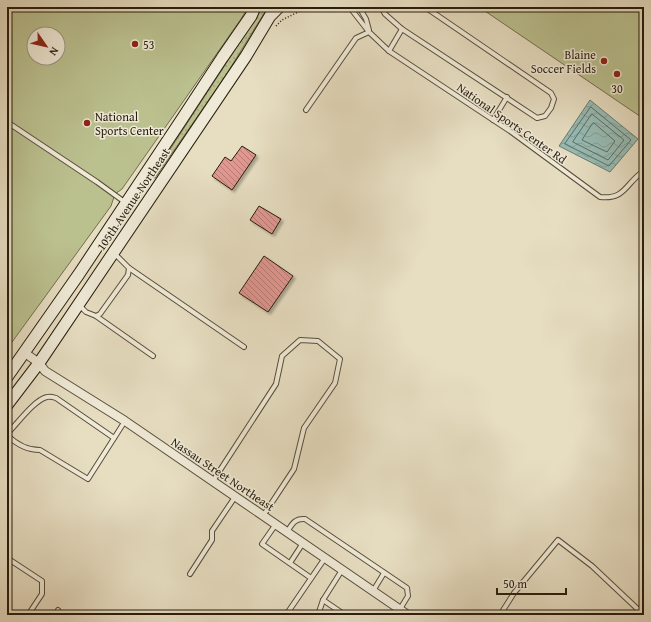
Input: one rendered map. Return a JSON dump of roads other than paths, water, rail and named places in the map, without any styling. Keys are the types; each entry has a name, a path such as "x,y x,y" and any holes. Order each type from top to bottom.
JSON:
{"street":[{"name":"105th Avenue Northeast","path":"7,377 25,353 126,203 251,16 255,7"},
{"name":"105th Avenue Northeast","path":"7,405 39,363 246,56 270,16 279,7"},
{"name":"Nassau Street Northeast","path":"25,353 39,363 45,371 125,421 403,613"}],"lane":[{"name":"National Sports Center Rd","path":"346,7 351,10 369,32 389,51 494,120 600,197 611,198 624,191 644,171"},
{"path":"306,110 356,38 369,32 366,19 359,7"},
{"path":"381,7 385,14 402,29 537,118 545,116 551,108 554,99 551,93 425,7"},
{"path":"389,51 402,29"},
{"path":"494,120 507,97"},
{"path":"7,122 126,203"},
{"path":"113,252 129,268 244,346"},
{"path":"96,316 100,314 128,275 129,268"},
{"path":"78,305 86,312 96,316 154,356"},
{"path":"213,481 276,384 282,356 300,340 318,341 340,359 335,383 304,428 294,469 263,516"},
{"path":"114,438 56,398 49,396 37,402 7,435 24,448 40,450 88,478 114,438 125,421"},
{"path":"190,574 212,540 212,531 236,497"},
{"path":"287,532 295,520 300,518 305,519 407,588 408,596 403,613"},
{"path":"276,524 262,544 311,578"},
{"path":"500,615 514,593 558,540 592,566 644,615"},
{"path":"290,563 303,543"},
{"path":"7,558 42,581 42,594 28,615"},
{"path":"286,615 325,558"},
{"path":"318,615 323,600 342,570"},
{"path":"373,591 384,573"},
{"path":"323,600 345,615"},
{"path":"55,615 58,610"}],"water":[{"path":"590,100 638,139 610,172 559,146"}],"place":[{"name":"53","path":"135,44"},
{"name":"Blaine Soccer Fields","path":"604,61"},
{"name":"30","path":"617,74"},
{"name":"National Sports Center","path":"87,123"}]}
